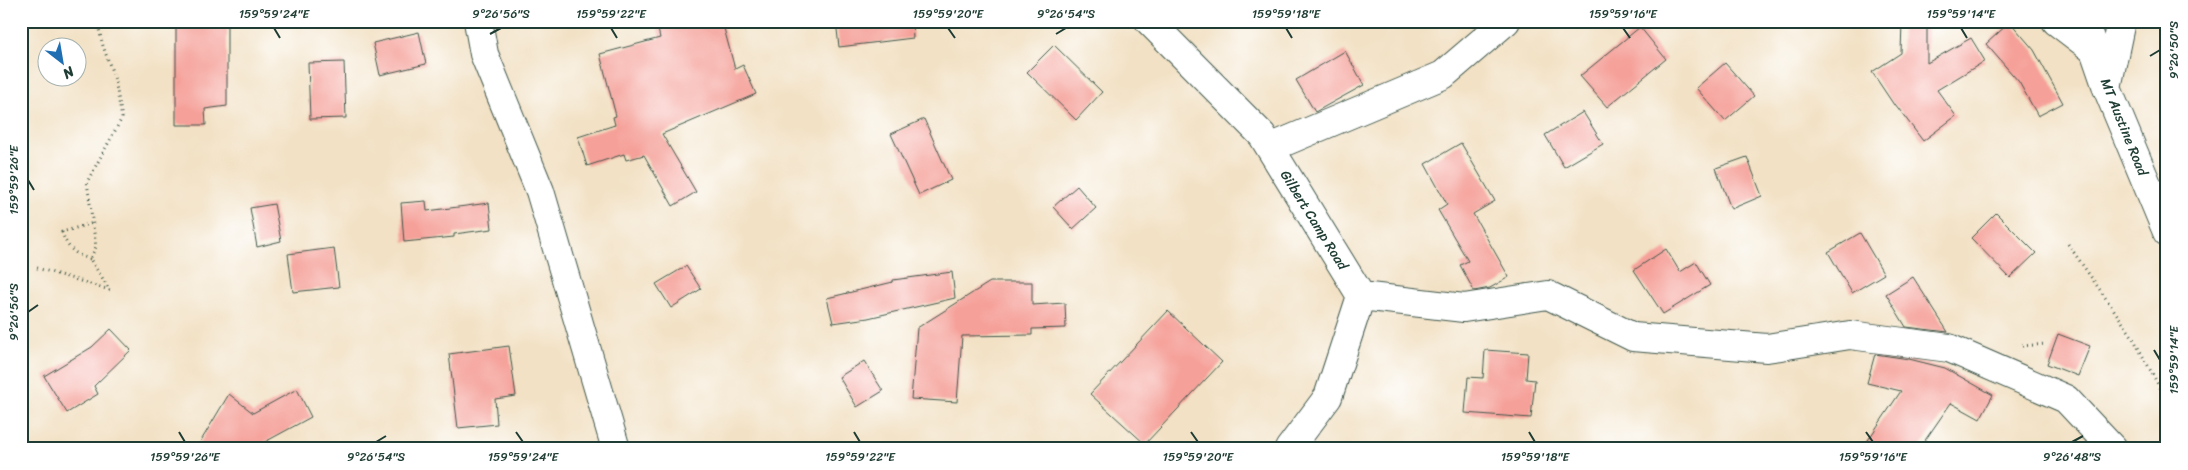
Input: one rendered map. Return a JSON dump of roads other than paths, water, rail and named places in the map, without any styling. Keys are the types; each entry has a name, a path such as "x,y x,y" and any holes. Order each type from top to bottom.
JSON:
{"street":[{"path":"478,21 484,54 540,190 616,449"},
{"name":"Gilbert Camp Road","path":"1149,21 1262,135 1361,296"},
{"path":"1270,148 1443,75 1506,21"},
{"path":"2056,21 2094,50"},
{"name":"MT Austine Road","path":"2084,21 2107,88 2167,232"},
{"path":"2107,88 2121,21"},
{"path":"1289,449 1328,396 1361,296 1464,308 1548,295 1633,337 1767,348 1850,335 1950,348 2066,399 2113,449"}]}
